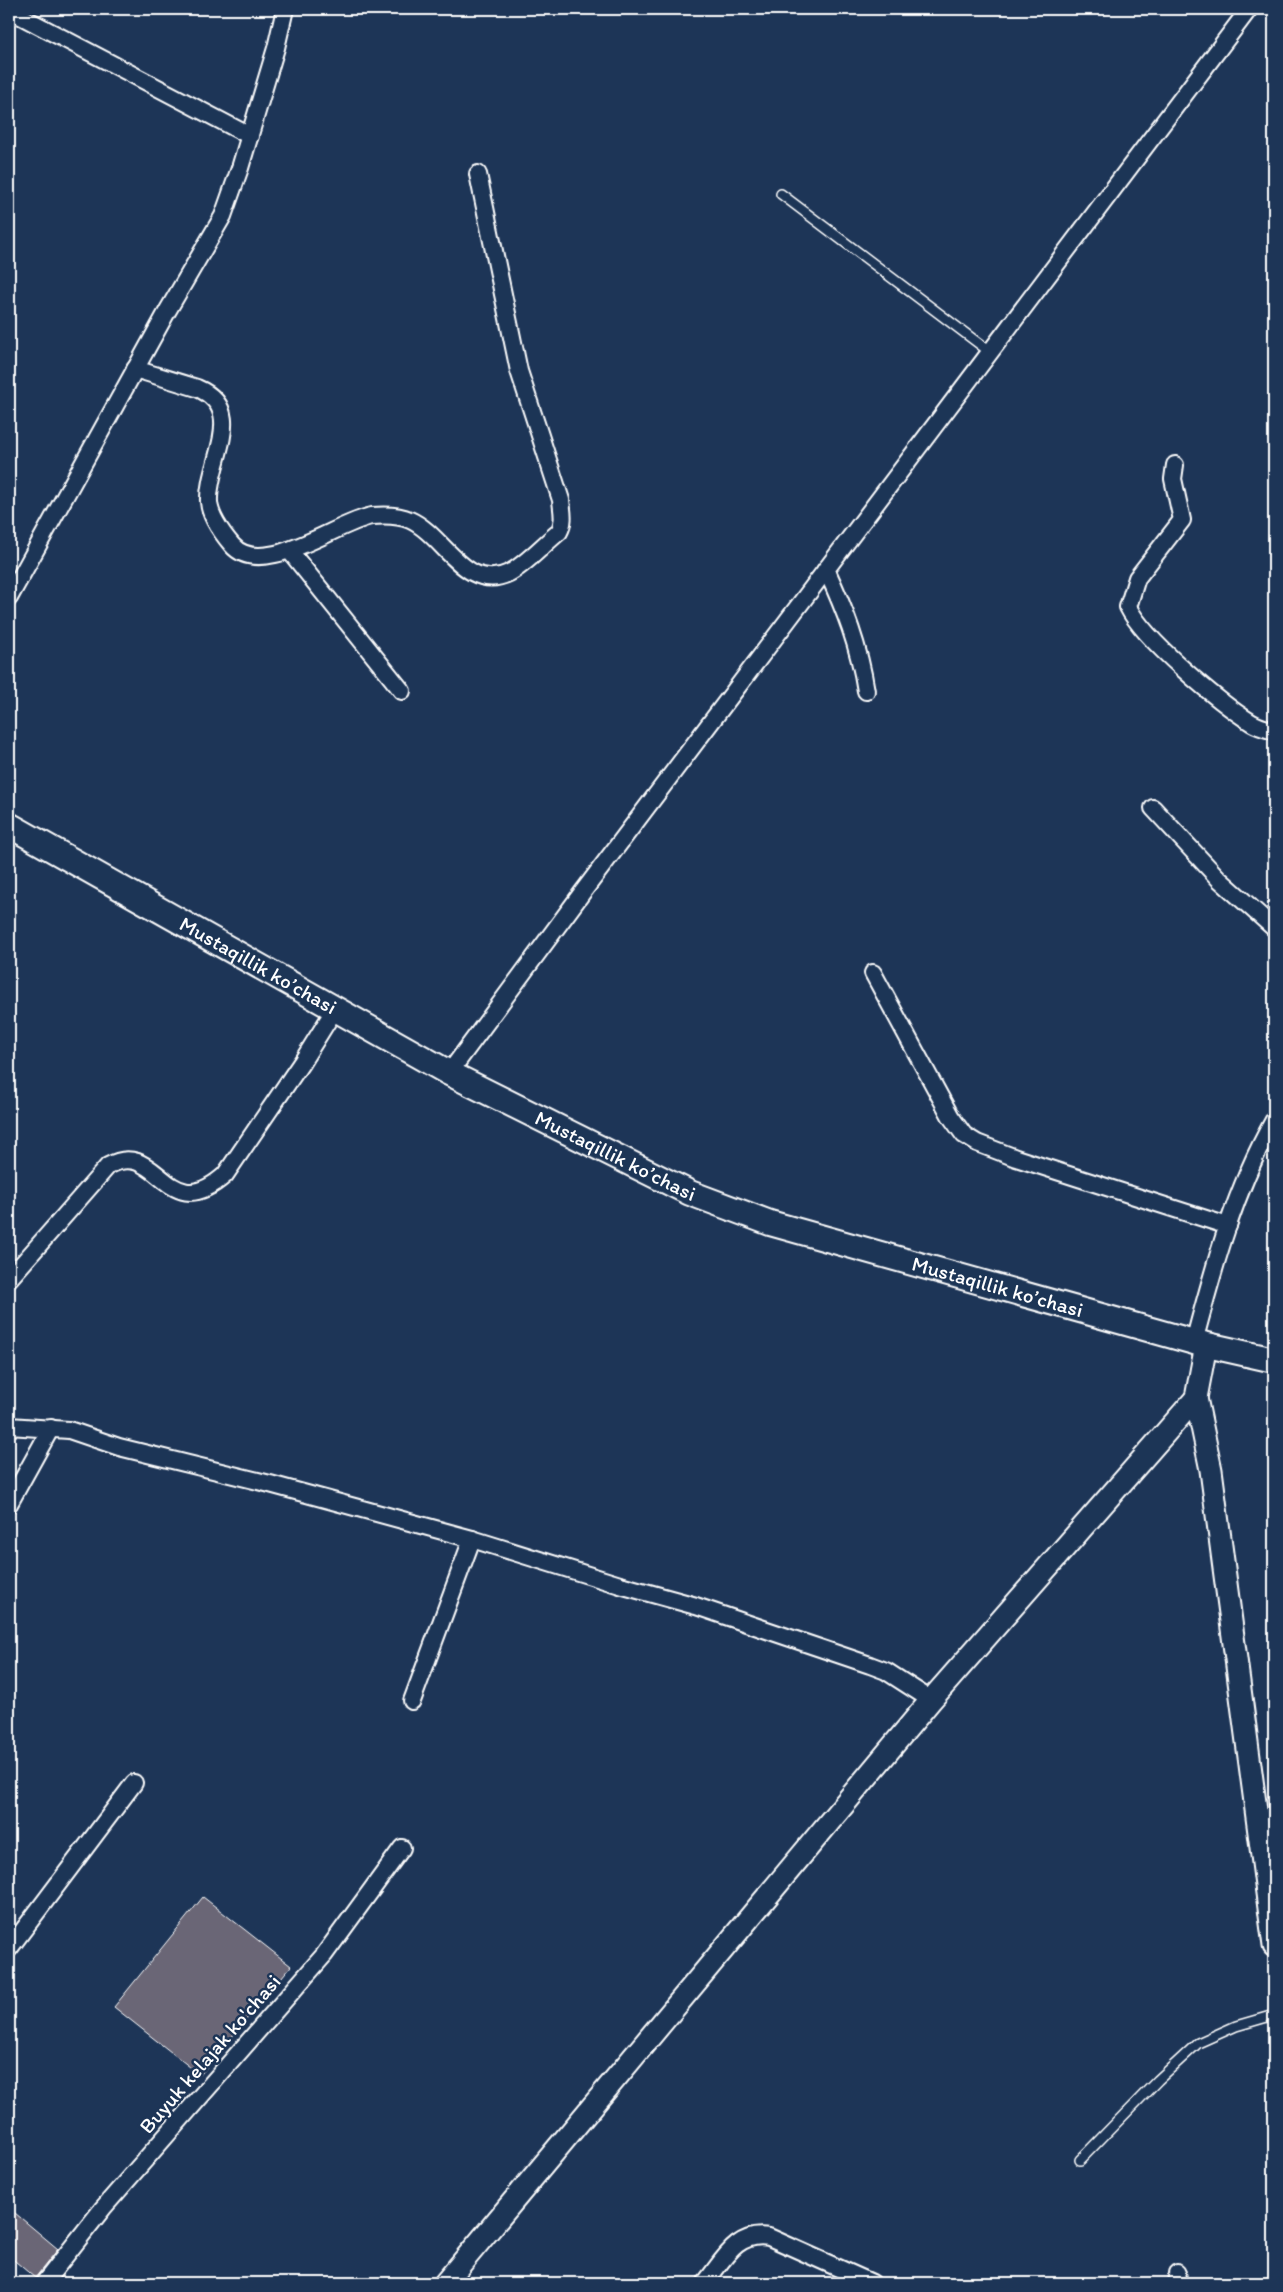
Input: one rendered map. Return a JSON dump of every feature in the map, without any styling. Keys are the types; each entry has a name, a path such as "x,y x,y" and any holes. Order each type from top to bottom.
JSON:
{"main road":[{"name":"Mustaqillik ko’chasi","path":"9,825 449,1074 690,1193 770,1222 1200,1343 1274,1360"}],"street":[{"path":"9,598 135,369 223,216 250,136 276,48 285,9"},
{"path":"449,1074 826,569 1249,9"},
{"path":"9,10 250,136"},
{"path":"135,369 207,392 220,404 224,418 210,486 209,504 214,519 233,546 244,554 263,556 289,550 346,524 372,516 394,516 410,520 430,534 467,569 481,578 492,578 510,572 559,532 563,525 561,500 520,371 478,174"},
{"path":"1175,465 1172,479 1182,520 1137,578 1128,607 1134,620 1223,703 1254,724 1274,731"},
{"path":"289,550 402,691"},
{"path":"826,569 849,618 861,658 866,691"},
{"path":"1154,808 1219,880 1274,928"},
{"path":"873,974 951,1118 964,1135 977,1143 1016,1158 1228,1226"},
{"path":"9,1279 108,1166 119,1160 127,1158 136,1161 181,1192 198,1192 210,1188 225,1175 302,1062 335,1009"},
{"path":"1274,1120 1255,1153 1218,1254 1200,1343 1196,1398 1211,1470 1274,1946"},
{"path":"444,2283 931,1700 1196,1398"},
{"path":"9,1426 69,1430 119,1447 252,1479 472,1539 620,1586 696,1606 870,1665 886,1671 931,1700"},
{"path":"9,1504 51,1428"},
{"path":"412,1701 472,1539"},
{"path":"9,1949 134,1783"},
{"name":"Buyuk kelajak ko'chasi","path":"44,2283 103,2208 324,1955 402,1848"},
{"path":"705,2283 736,2244 750,2236 770,2237 872,2283"}],"lane":[{"path":"782,194 990,352"},
{"path":"1080,2160 1158,2080 1198,2043 1236,2026 1274,2015"}],"building":[{"path":"203,1897 291,1966 200,2075 114,2007"},
{"path":"9,2208 58,2249 35,2278 9,2256"}]}
